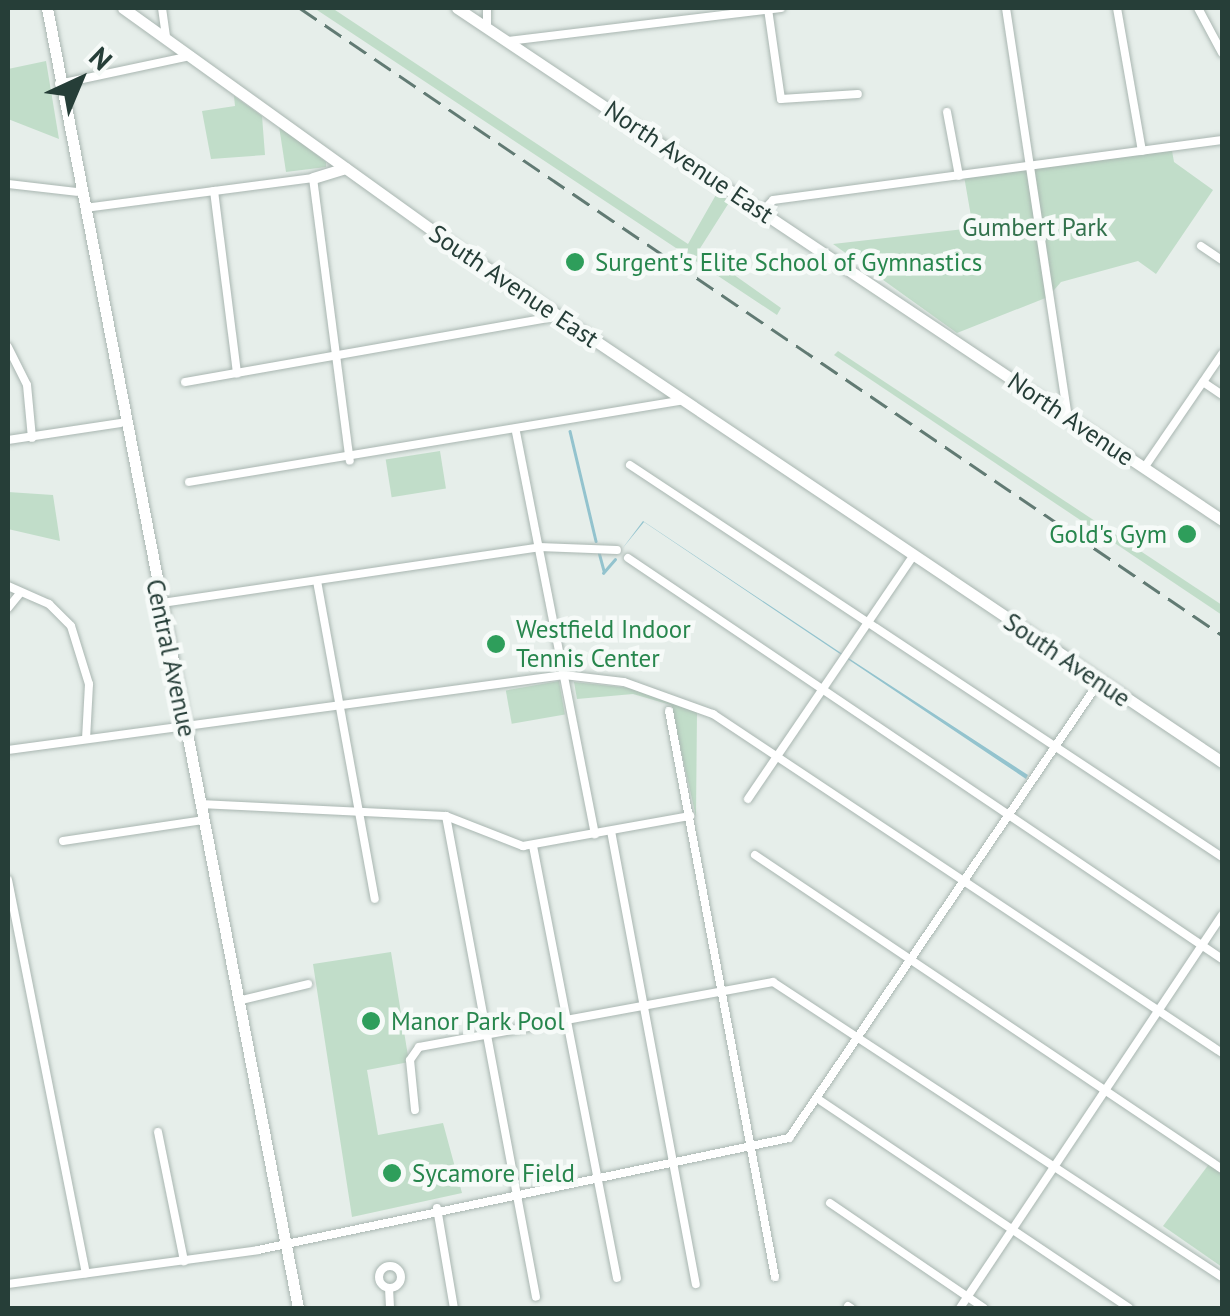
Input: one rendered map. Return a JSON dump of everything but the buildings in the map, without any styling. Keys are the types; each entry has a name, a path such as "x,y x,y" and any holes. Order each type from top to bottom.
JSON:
{"main road":[{"name":"Central Avenue","path":"46,8 121,422 242,1000 298,1308"},
{"name":"South Avenue East","path":"122,8 558,316 912,556"},
{"name":"North Avenue East","path":"457,8 920,318"},
{"path":"313,178 345,168"},
{"name":"North Avenue","path":"920,318 1222,520"},
{"name":"South Avenue","path":"912,556 1222,762"}],"street":[{"path":"162,8 166,39"},
{"path":"487,8 487,27"},
{"path":"508,41 780,8"},
{"path":"1006,8 1052,281 1068,417"},
{"path":"1118,8 1142,151"},
{"path":"1198,8 1218,34 1222,53"},
{"path":"768,9 781,99 858,94"},
{"path":"59,84 191,56"},
{"path":"947,112 958,176"},
{"path":"762,212 772,200 1222,140"},
{"path":"80,208 313,178 350,461"},
{"path":"8,184 77,192"},
{"path":"214,192 237,374"},
{"path":"1201,246 1222,260"},
{"path":"185,382 558,316"},
{"path":"8,347 27,386 32,438"},
{"path":"1144,468 1222,354"},
{"path":"1203,382 1222,395"},
{"path":"189,482 350,461 682,400"},
{"path":"8,440 121,422"},
{"path":"516,432 596,834"},
{"path":"630,465 869,619 1222,857"},
{"path":"159,604 539,547 618,550"},
{"path":"748,798 912,556"},
{"path":"628,558 1222,959"},
{"path":"317,581 375,899"},
{"path":"8,586 61,614 78,640 89,684 86,738"},
{"path":"8,608 20,593"},
{"path":"8,750 564,675 683,700 1222,1052"},
{"path":"8,1284 184,1261 287,1242 518,1191 790,1138 808,1121 916,963 1099,682"},
{"path":"669,711 775,1277"},
{"path":"200,804 446,816 532,846 690,816"},
{"path":"446,816 536,1298"},
{"path":"62,840 204,820"},
{"path":"612,831 696,1284"},
{"path":"532,846 616,1278"},
{"path":"754,854 1222,1169"},
{"path":"8,880 86,1274"},
{"path":"960,1308 1222,915"},
{"path":"415,1110 412,1051 766,983 862,1039 1222,1278"},
{"path":"242,1000 308,984"},
{"path":"821,1101 1130,1308"},
{"path":"158,1132 184,1261"},
{"path":"830,1203 984,1308"},
{"path":"436,1208 454,1308"},
{"path":"389,1288 390,1308"}],"green space":[{"path":"314,8 332,8 688,244 717,193 730,201 699,250 781,308 777,315"},
{"path":"46,61 59,139 8,119 8,69"},
{"path":"234,96 262,116 265,155 211,159 202,111 235,106"},
{"path":"279,126 326,162 326,167 286,172"},
{"name":"Gumbert Park","path":"1171,145 1174,162 1213,190 1156,274 1138,261 1061,282 1048,297 957,333 833,244 973,228 964,176"},
{"path":"838,351 1222,605 1222,615 834,355"},
{"path":"440,451 446,489 392,497 386,460"},
{"path":"8,492 53,495 60,541 8,529"},
{"path":"559,681 565,714 512,724 506,690"},
{"path":"574,682 630,688 697,712 696,817 671,705 633,694 577,699"},
{"path":"391,952 409,1062 367,1070 378,1135 443,1123 462,1193 352,1217 313,964"},
{"path":"1209,1164 1222,1173 1222,1267 1163,1226"}],"water":[{"path":"643,521 1028,775 1026,779 644,522 622,549"}],"waterway":[{"path":"570,431 596,541"},
{"path":"599,552 604,571"},
{"path":"603,573 615,559"}],"railway":[{"path":"300,8 1222,635"}],"place":[{"name":"Surgent's Elite School of Gymnastics","path":"575,262"},
{"name":"Gold's Gym","path":"1187,534"},
{"name":"Westfield Indoor Tennis Center","path":"496,644"},
{"name":"Manor Park Pool","path":"371,1021"},
{"name":"Sycamore Field","path":"392,1173"}]}
